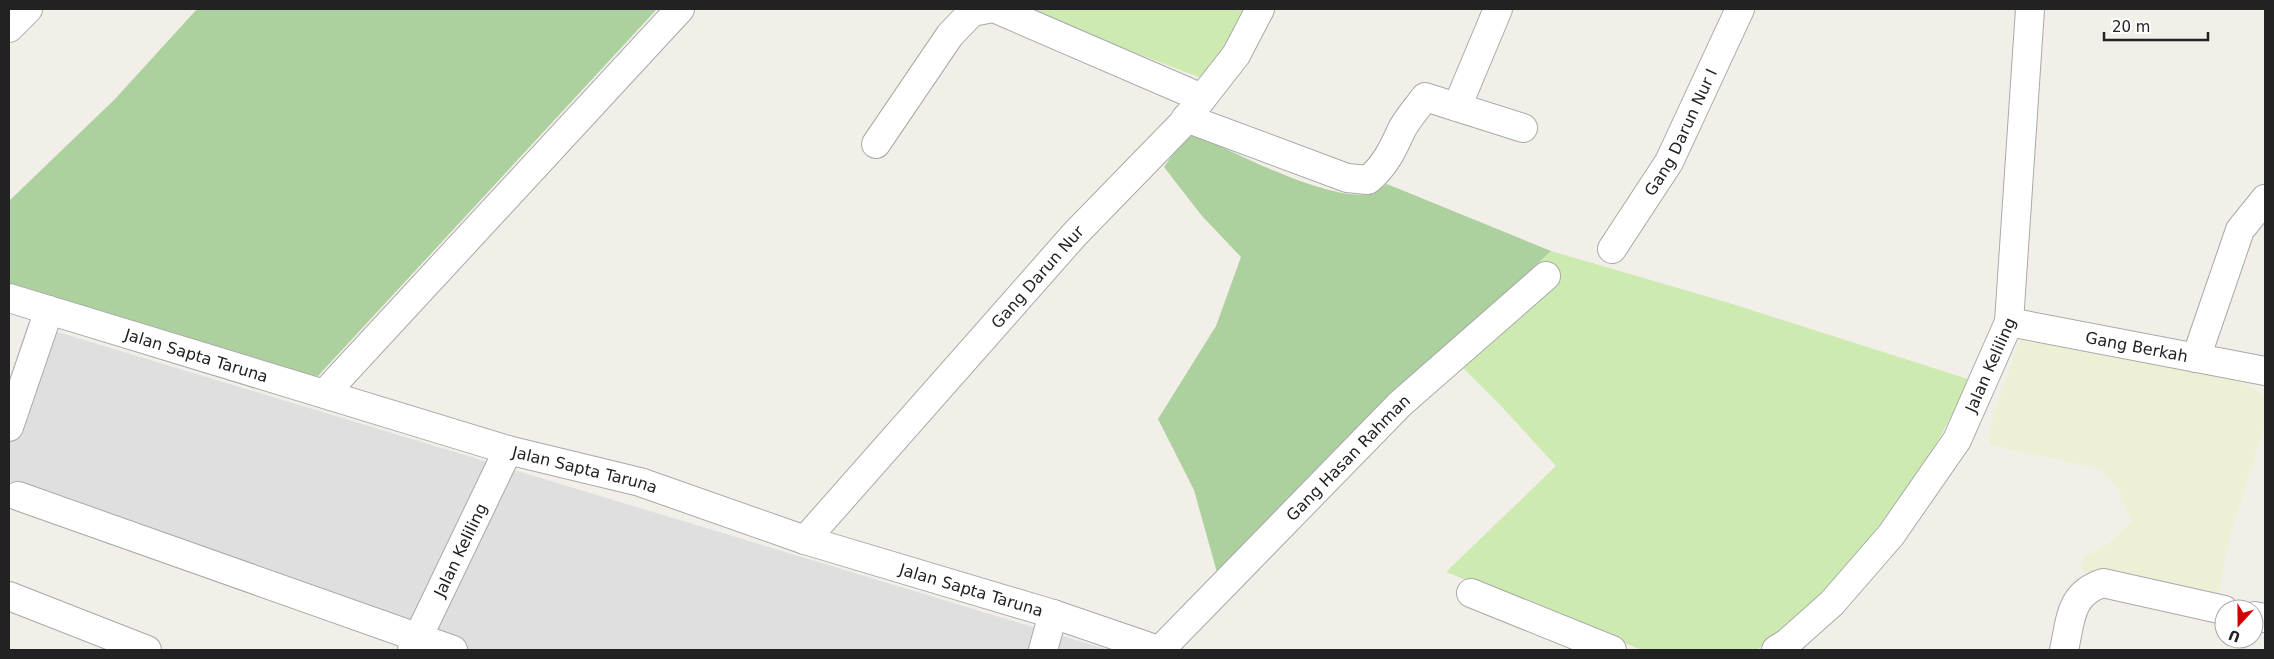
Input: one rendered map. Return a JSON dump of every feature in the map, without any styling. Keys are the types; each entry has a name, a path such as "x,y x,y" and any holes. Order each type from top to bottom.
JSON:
{"street":[{"path":"9,28 28,9"},
{"path":"325,393 680,9"},
{"path":"876,144 950,35 972,12 988,9"},
{"path":"996,9 1194,108 1347,178 1368,180 1380,170 1403,128 1425,97 1523,128"},
{"name":"Gang Darun Nur","path":"806,540 1070,240 1194,108 1236,54 1260,9"},
{"path":"1457,108 1498,9"},
{"name":"Gang Darun Nur I","path":"1612,250 1669,162 1740,9"},
{"name":"Jalan Keliling","path":"1789,648 1832,603 1892,534 1957,440 2009,322 2030,9"},
{"path":"2196,358 2240,230 2265,199"},
{"name":"Gang Hasan Rahman","path":"1159,650 1400,404 1546,276"},
{"name":"Jalan Sapta Taruna","path":"9,298 508,450 640,482 806,540 1053,614 1159,650"},
{"path":"9,426 48,310"},
{"name":"Gang Berkah","path":"2009,322 2265,371"},
{"name":"Jalan Keliling","path":"415,644 508,450"},
{"path":"18,496 415,644 453,650"},
{"path":"2064,650 2072,612 2080,595 2089,587 2103,583 2214,608"},
{"path":"1471,594 1612,650"},
{"path":"9,596 147,650"},
{"path":"1043,650 1053,614"}],"shaded area":[{"path":"28,323 1109,650 416,650 9,481 9,380"}],"green space":[{"path":"197,9 657,9 318,376 285,371 9,289 9,201 115,99"},
{"path":"1026,9 1244,9 1206,80"},
{"path":"1189,131 1253,162 1304,182 1329,190 1351,194 1370,194 1387,184 1551,251 1369,421 1218,576 1194,490 1158,419 1216,326 1241,257 1202,216 1164,167"},
{"path":"1551,251 1726,302 1971,380 1917,479 1852,567 1790,626 1756,650 1642,650 1446,572 1556,466 1502,407 1445,350"},
{"path":"2022,332 2235,376 2265,397 2265,425 2230,535 2218,597 2082,571 2082,558 2109,543 2131,522 2120,491 2101,469 1989,445 1990,427"}]}
